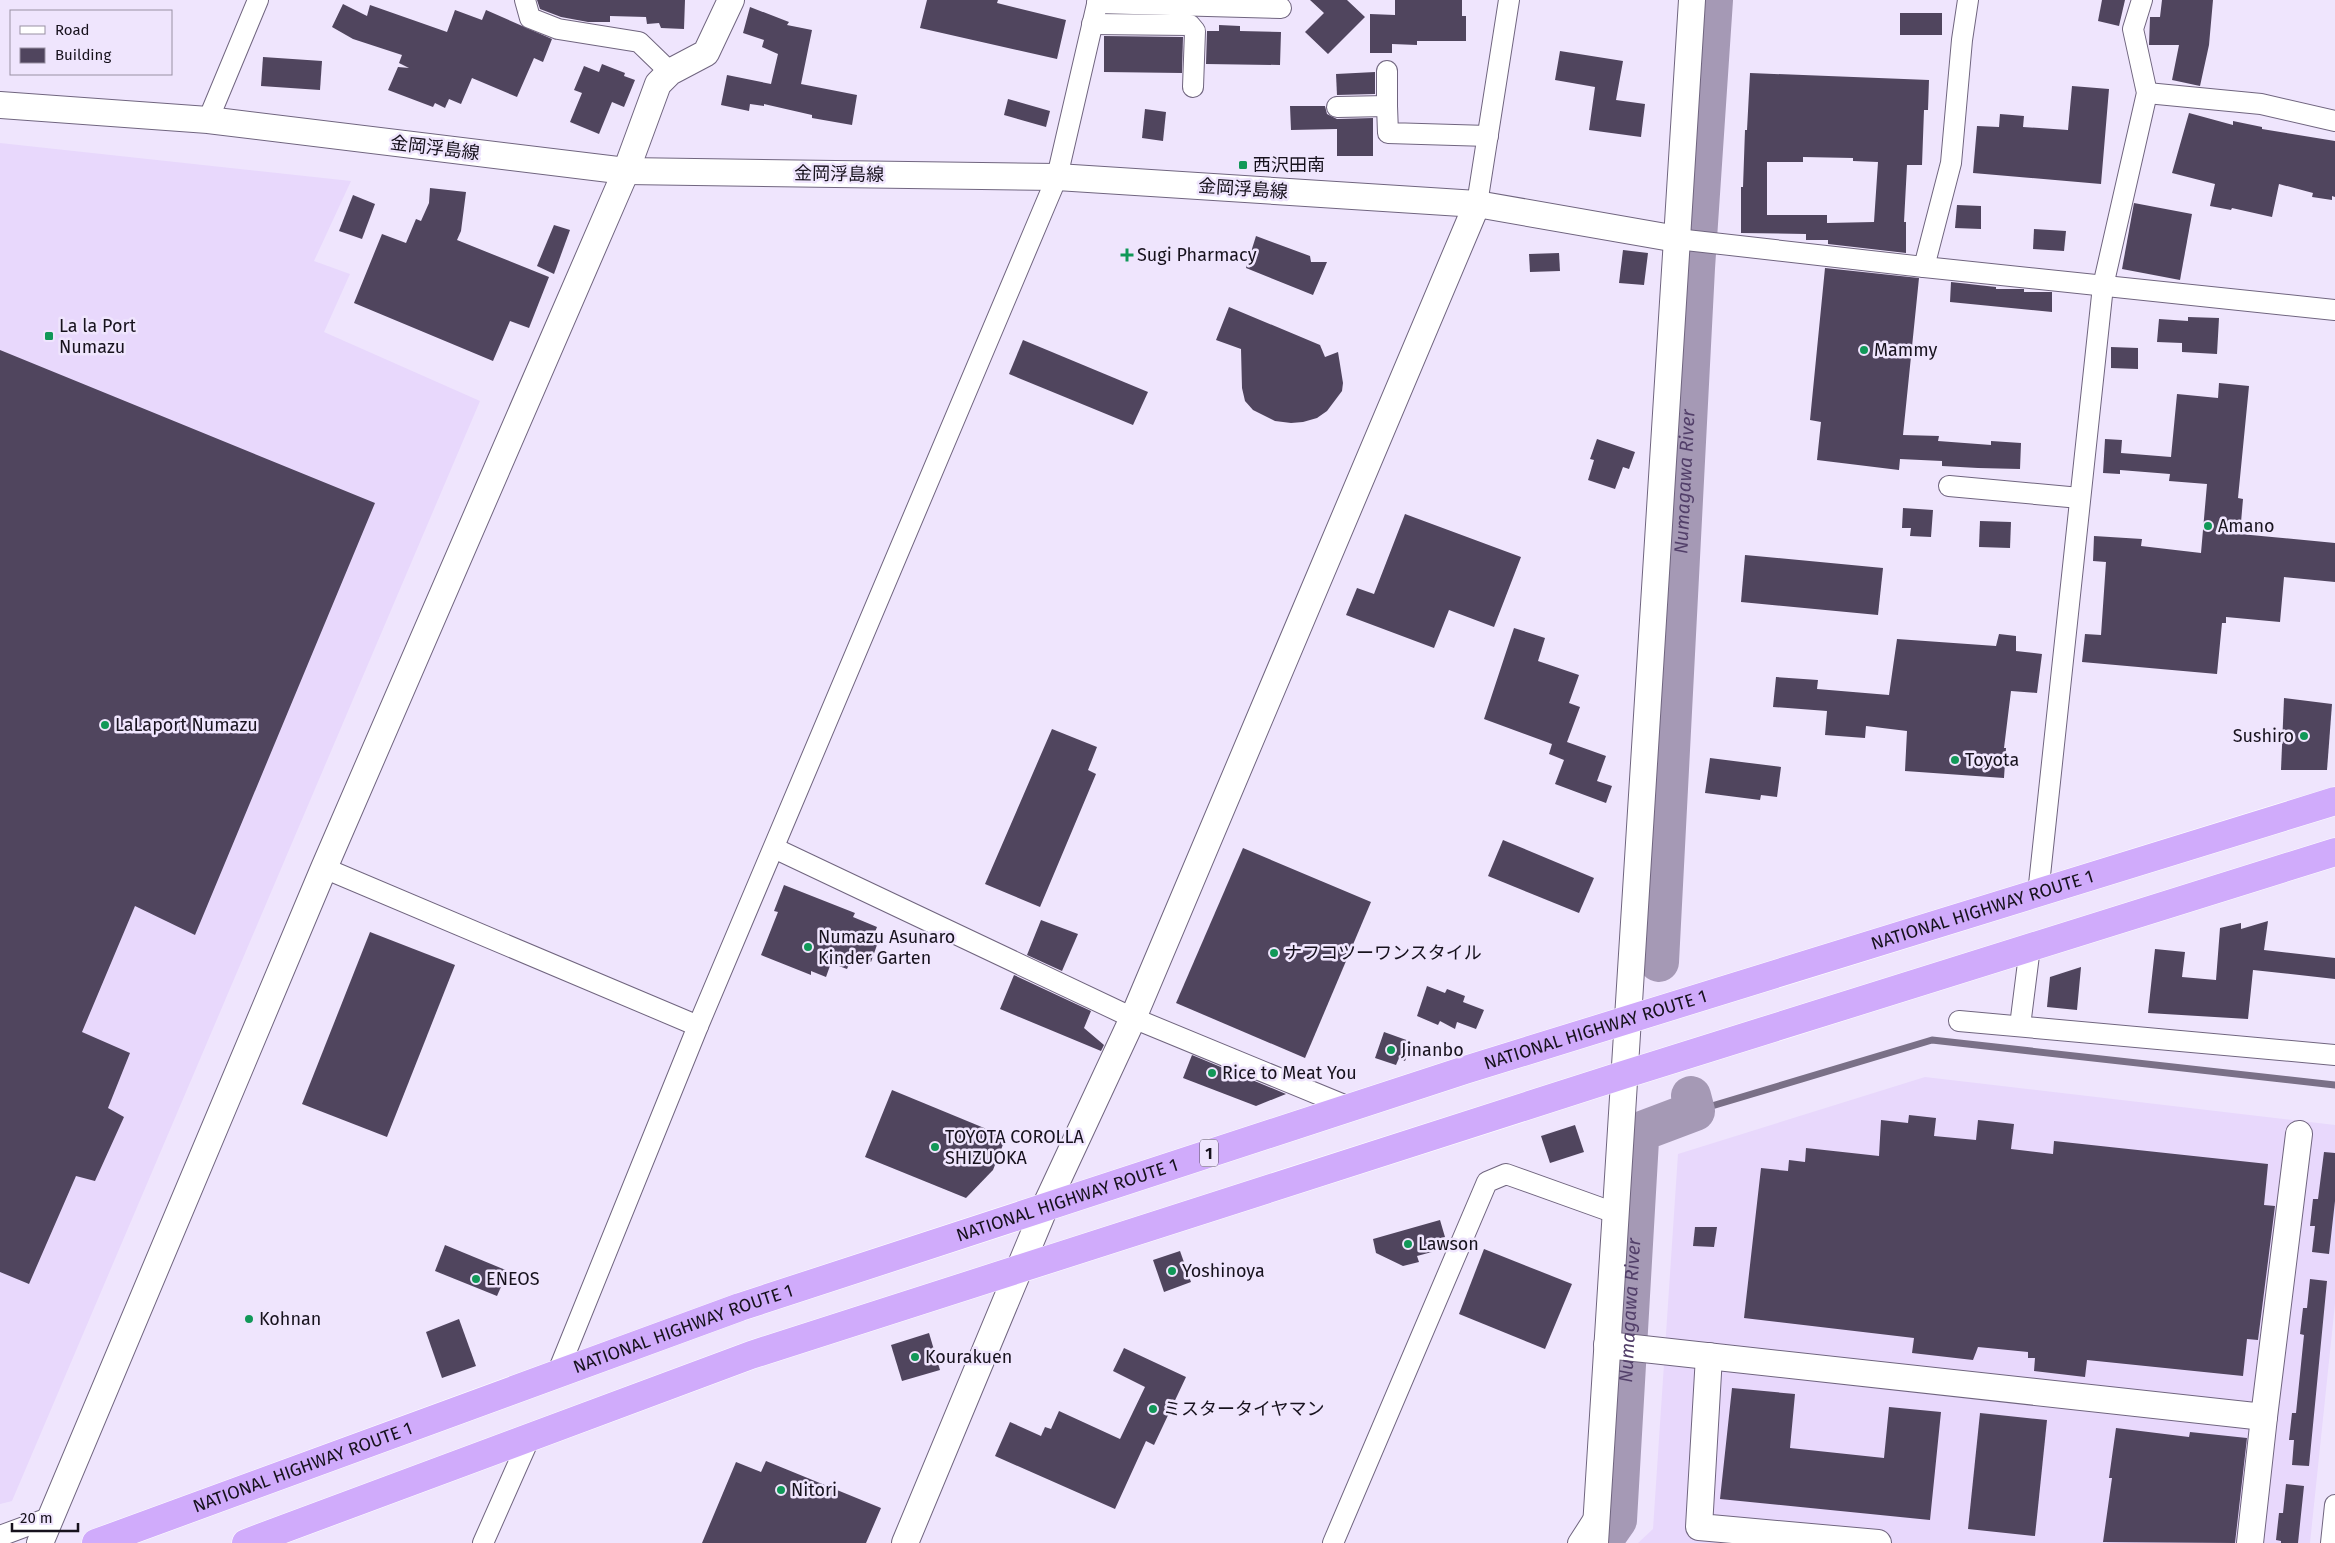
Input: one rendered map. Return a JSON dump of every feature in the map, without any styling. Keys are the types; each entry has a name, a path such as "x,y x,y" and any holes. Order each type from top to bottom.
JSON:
{"highway":[{"name":"NATIONAL HIGHWAY ROUTE 1","path":"96,1543 740,1307 1349,1107 2335,801"},
{"path":"246,1543 751,1355 1623,1075 2335,852"}],"street":[{"path":"208,120 258,0"},
{"path":"525,0 530,18 558,29 639,42 670,72"},
{"path":"40,1543 324,868 626,171 658,84 670,72 706,53 731,0"},
{"path":"905,1543 1045,1207 1133,1018 1477,204 1509,0"},
{"path":"1592,1532 1607,1345 1626,1020 1692,0"},
{"path":"1924,267 1951,163 1962,40 1968,0"},
{"path":"2038,894 2103,286 2147,93 2133,30 2142,0"},
{"path":"557,1374 698,1026 1057,177 1098,2 1281,8"},
{"path":"1092,24 1190,26 1195,31 1193,87"},
{"path":"1387,71 1388,132 1488,136"},
{"path":"2147,93 2261,104 2335,121"},
{"name":"金岡浮島線","path":"0,105 208,120 626,171 1057,177 1477,204 1677,239"},
{"path":"1337,106 1387,106"},
{"path":"1677,239 2335,310"},
{"path":"1949,486 2080,498"},
{"path":"774,848 1133,1018 1349,1107"},
{"path":"324,868 698,1026"},
{"path":"2020,1026 2030,948"},
{"path":"1959,1021 2335,1055"},
{"path":"2250,1543 2299,1134"},
{"path":"1333,1543 1487,1182 1506,1174 1615,1213"},
{"path":"1607,1345 2264,1417"},
{"path":"1709,1356 1699,1527 1822,1540 1878,1543"},
{"path":"483,1543 530,1438"},
{"path":"2331,1543 2335,1505"},
{"path":"0,1536 51,1517"}],"shaded area":[{"name":"LaLaport Numazu","path":"0,143 351,181 314,261 350,274 324,332 480,401 12,1501 0,1504"},
{"path":"1925,1077 2335,1125 2335,1304 2310,1543 1638,1543 1653,1529 1678,1154"}],"building":[{"path":"537,0 685,0 684,29 661,28 659,23 647,24 646,17 610,16 610,22 588,22 561,17 540,9"},
{"path":"927,0 998,0 997,3 1066,20 1057,59 920,28"},
{"path":"1310,0 1347,0 1365,17 1328,54 1305,32 1324,13"},
{"path":"1395,0 1462,0 1462,16 1466,16 1466,41 1417,41 1417,45 1392,44 1392,53 1370,53 1370,14 1395,15"},
{"path":"2102,0 2125,0 2119,26 2098,21"},
{"path":"2162,0 2213,0 2209,45 2200,86 2172,80 2179,45 2149,45 2150,17 2160,17"},
{"path":"343,4 367,16 370,5 447,32 455,10 482,20 486,10 552,39 543,62 534,58 517,97 472,78 461,104 449,99 445,108 435,103 433,107 388,90 398,67 409,68 399,63 402,55 353,39 332,27"},
{"path":"750,7 789,22 787,25 812,30 801,84 857,95 852,125 812,118 812,115 764,104 764,106 750,104 749,111 721,105 727,75 771,84 778,54 762,47 764,40 743,33"},
{"path":"1900,13 1942,13 1942,35 1900,35"},
{"path":"1219,25 1240,26 1240,31 1281,32 1280,65 1206,64 1207,31 1219,31"},
{"path":"1104,36 1183,37 1182,73 1104,72"},
{"path":"1560,51 1623,61 1616,100 1645,104 1641,137 1589,130 1595,87 1555,80"},
{"path":"263,57 322,61 320,90 261,86"},
{"path":"602,64 625,73 624,76 635,80 624,107 612,102 599,134 570,122 582,93 574,90 584,66 599,72"},
{"path":"1375,72 1375,94 1337,95 1336,74"},
{"path":"1750,73 1929,80 1928,110 1924,110 1922,165 1907,165 1904,222 1906,222 1906,253 1828,244 1828,240 1806,240 1806,234 1741,233 1741,187 1743,187 1745,130 1747,130","holes":["1803,157 1853,158 1853,161 1878,162 1874,222 1827,223 1827,215 1767,215 1767,162 1803,162"]},
{"path":"2072,86 2109,89 2101,184 1973,173 1977,126 1999,127 2000,114 2024,116 2023,127 2068,130"},
{"path":"1008,99 1050,111 1046,127 1004,115"},
{"path":"1290,106 1325,106 1327,114 1337,119 1373,118 1373,156 1337,156 1337,129 1291,130"},
{"path":"1145,109 1166,112 1163,141 1142,138"},
{"path":"2189,113 2233,125 2233,121 2262,127 2262,129 2335,141 2335,197 2332,196 2332,200 2312,197 2313,193 2279,184 2272,217 2232,208 2231,210 2210,206 2215,184 2172,173"},
{"path":"430,188 466,192 461,231 457,240 549,277 529,328 510,321 493,361 354,303 382,234 406,243 416,219 421,221 429,203"},
{"path":"353,195 375,204 362,239 339,231"},
{"path":"2134,203 2192,214 2180,280 2122,269"},
{"path":"1957,205 1981,206 1981,229 1955,228"},
{"path":"554,225 570,230 554,274 537,266"},
{"path":"2034,229 2066,231 2064,251 2033,249"},
{"path":"1256,236 1310,256 1311,262 1327,262 1313,295 1246,268"},
{"path":"1623,250 1648,253 1644,285 1619,283"},
{"path":"1559,253 1560,271 1530,272 1529,254"},
{"path":"1825,268 1919,278 1903,435 1939,436 1938,441 1991,445 1991,441 2021,443 2020,469 1942,466 1942,461 1900,459 1899,470 1817,460 1821,422 1810,420"},
{"path":"1951,282 1996,287 1996,289 2024,289 2024,292 2052,292 2052,312 1950,302"},
{"path":"1229,307 1320,345 1325,357 1338,352 1343,383 1342,391 1327,411 1317,418 1291,423 1275,421 1253,410 1245,401 1242,388 1241,349 1216,340"},
{"path":"2188,317 2219,318 2217,354 2182,352 2182,343 2157,342 2159,319 2188,321"},
{"path":"1023,340 1148,392 1133,425 1009,374"},
{"path":"2111,347 2138,348 2138,369 2111,368"},
{"name":"LaLaport Numazu","path":"0,350 375,503 195,935 135,906 82,1032 130,1053 108,1108 124,1117 95,1181 76,1176 29,1284 0,1272"},
{"path":"2219,383 2249,386 2238,498 2243,499 2240,534 2335,543 2335,582 2284,577 2280,622 2226,617 2226,623 2222,623 2217,674 2082,662 2085,634 2101,635 2106,562 2093,561 2094,536 2142,539 2141,546 2201,553 2207,484 2169,481 2170,474 2120,470 2120,474 2103,473 2105,439 2122,440 2121,453 2171,457 2177,394 2218,398"},
{"path":"1597,439 1635,452 1629,469 1623,467 1615,489 1588,480 1594,460 1590,459"},
{"path":"1903,508 1933,510 1931,537 1910,536 1911,528 1902,528"},
{"path":"1405,514 1521,557 1494,627 1449,610 1434,648 1346,615 1357,588 1374,594"},
{"path":"1980,521 2011,522 2010,548 1979,547"},
{"path":"1745,555 1883,568 1878,615 1741,602"},
{"path":"1514,628 1545,638 1538,661 1579,675 1569,703 1580,707 1567,742 1606,756 1597,781 1612,786 1606,803 1555,784 1564,760 1549,754 1552,744 1484,719"},
{"path":"1999,634 2016,636 2016,651 2042,654 2037,693 2011,691 2004,748 2006,748 2004,778 1905,771 1907,731 1866,726 1865,738 1825,735 1827,711 1773,707 1776,677 1818,680 1817,689 1889,695 1897,639 1996,646"},
{"path":"2284,698 2332,704 2327,770 2281,770"},
{"path":"1052,729 1097,747 1088,770 1096,774 1040,907 985,884"},
{"path":"1710,758 1781,767 1777,797 1761,795 1760,800 1705,793"},
{"path":"1503,840 1594,878 1579,913 1488,876"},
{"name":"ナフコツーワンスタイル","path":"1243,848 1371,902 1305,1058 1176,1003"},
{"path":"784,885 855,913 853,917 877,927 872,940 878,942 871,962 853,955 847,969 831,963 826,977 811,971 811,975 761,955 778,912 774,911"},
{"path":"1041,920 1078,934 1062,971 1027,955"},
{"path":"2268,921 2264,950 2335,958 2335,979 2253,970 2248,1019 2148,1013 2155,949 2185,952 2182,977 2216,980 2220,928 2241,923 2241,929"},
{"path":"370,932 455,965 387,1137 302,1104"},
{"path":"2081,967 2077,1010 2047,1007 2050,977"},
{"path":"1014,975 1091,1011 1084,1028 1104,1045 1101,1051 1000,1009"},
{"path":"1427,986 1445,993 1447,989 1465,996 1463,1002 1484,1010 1476,1029 1457,1022 1455,1029 1440,1021 1438,1025 1417,1016"},
{"path":"1384,1032 1412,1042 1405,1061 1399,1058 1396,1065 1375,1058"},
{"path":"1192,1055 1286,1094 1256,1106 1183,1078"},
{"name":"TOYOTA COROLLA SHIZUOKA","path":"892,1090 1006,1137 993,1170 966,1198 865,1157"},
{"path":"1909,1115 1936,1118 1934,1136 1976,1140 1978,1120 2014,1124 2011,1149 2053,1154 2054,1141 2268,1164 2264,1205 2275,1206 2258,1340 2247,1339 2243,1376 2087,1360 2085,1377 2034,1371 2035,1358 2028,1358 2028,1352 1978,1347 1973,1360 1912,1353 1914,1338 1744,1318 1761,1168 1788,1171 1789,1160 1805,1162 1806,1148 1879,1156 1881,1120 1908,1123"},
{"path":"1575,1125 1584,1152 1550,1163 1541,1136"},
{"path":"2324,1152 2335,1153 2335,1201 2329,1254 2312,1252 2315,1226 2310,1226 2313,1199 2318,1199"},
{"name":"Lawson","path":"1440,1220 1445,1237 1440,1239 1443,1249 1417,1256 1419,1262 1403,1266 1376,1253 1373,1239"},
{"path":"1695,1227 1717,1227 1714,1247 1693,1246"},
{"path":"445,1245 508,1271 497,1296 435,1271"},
{"path":"1484,1249 1572,1284 1545,1349 1459,1314"},
{"name":"Yoshinoya","path":"1180,1251 1191,1282 1164,1292 1153,1260"},
{"path":"2310,1279 2327,1281 2309,1466 2292,1465 2294,1440 2289,1440 2292,1413 2296,1413 2304,1335 2300,1334 2303,1308 2307,1308"},
{"path":"459,1319 476,1366 442,1378 426,1332"},
{"name":"Kourakuen","path":"929,1333 940,1370 902,1381 891,1345"},
{"path":"1124,1348 1186,1377 1154,1445 1146,1441 1115,1509 995,1456 1010,1422 1041,1436 1045,1427 1051,1429 1059,1411 1120,1439 1145,1387 1113,1371"},
{"path":"1732,1388 1795,1394 1790,1448 1884,1458 1889,1407 1941,1412 1930,1520 1720,1499"},
{"path":"1980,1413 2047,1420 2035,1536 1968,1529"},
{"path":"2116,1428 2189,1437 2190,1432 2247,1438 2235,1543 2103,1542 2112,1478 2109,1478"},
{"name":"Nitori","path":"766,1461 881,1508 866,1543 702,1543 736,1462 761,1472"},
{"path":"2286,1484 2304,1486 2298,1543 2281,1543 2281,1541 2276,1540 2279,1513 2283,1513"}],"waterway":[{"name":"Numagawa River","path":"1659,962 1695,268 1713,0"},
{"path":"1695,1111 1932,1040 2335,1085"},
{"name":"Numagawa River","path":"1601,1543 1617,1520 1639,1140 1642,1131 1695,1111 1691,1096"}],"place":[{"name":"西沢田南","path":"1243,165"},
{"name":"Sugi Pharmacy","path":"1127,255"},
{"name":"La la Port Numazu","path":"49,336"},
{"name":"Mammy","path":"1864,350"},
{"name":"Amano","path":"2208,526"},
{"name":"LaLaport Numazu","path":"105,725"},
{"name":"Sushiro","path":"2304,736"},
{"name":"Toyota","path":"1955,760"},
{"name":"Numazu Asunaro Kinder Garten","path":"808,947"},
{"name":"ナフコツーワンスタイル","path":"1274,953"},
{"name":"Jinanbo","path":"1391,1050"},
{"name":"Rice to Meat You","path":"1212,1073"},
{"name":"TOYOTA COROLLA SHIZUOKA","path":"935,1147"},
{"name":"Lawson","path":"1408,1244"},
{"name":"Yoshinoya","path":"1172,1271"},
{"name":"ENEOS","path":"476,1279"},
{"name":"Kohnan","path":"249,1319"},
{"name":"Kourakuen","path":"915,1357"},
{"name":"ミスタータイヤマン","path":"1153,1409"},
{"name":"Nitori","path":"781,1490"}]}
